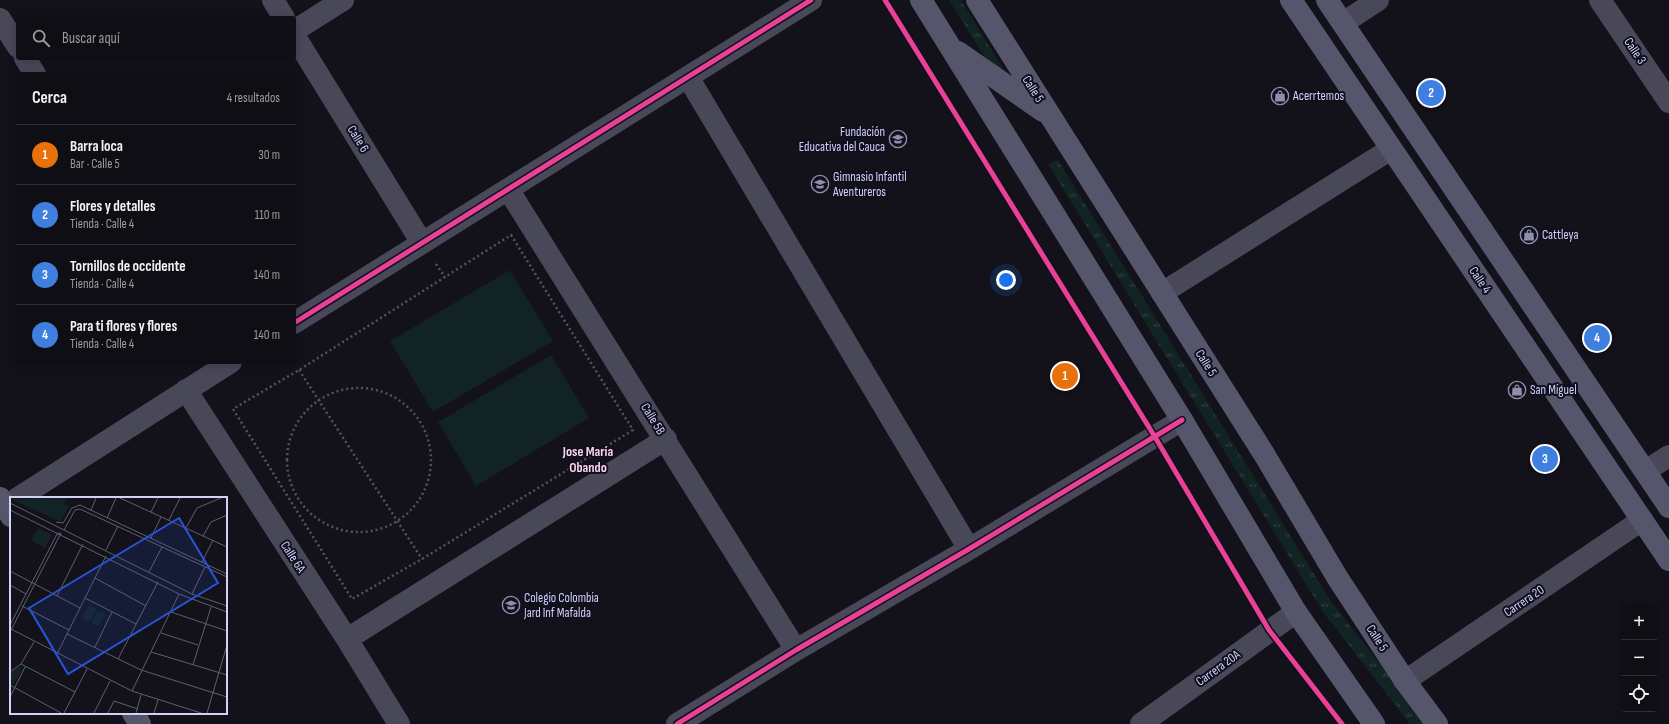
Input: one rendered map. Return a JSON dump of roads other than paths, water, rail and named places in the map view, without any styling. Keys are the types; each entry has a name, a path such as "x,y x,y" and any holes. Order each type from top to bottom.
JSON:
{"main road":[{"path":"921,0 1182,420 1296,612 1374,724"},
{"name":"Calle 5","path":"977,0 1264,454 1337,577 1405,681 1437,724"},
{"name":"Calle 4","path":"1291,0 1669,560"},
{"path":"1327,0 1669,507"},
{"path":"950,47 1050,116"},
{"path":"134,714 140,724"}],"street":[{"path":"273,0 283,16"},
{"path":"296,30 343,0"},
{"path":"296,322 811,0"},
{"path":"1343,23 1378,0"},
{"name":"Calle 3","path":"1600,0 1669,102"},
{"path":"0,19 16,44"},
{"name":"Calle 6","path":"296,38 422,243"},
{"path":"26,60 34,72"},
{"path":"688,77 969,549"},
{"path":"1162,293 1391,149"},
{"name":"Calle 5B","path":"508,189 666,439 796,650"},
{"path":"20,497 186,390 222,364"},
{"name":"Calle 6A","path":"186,390 347,639 399,724"},
{"path":"677,724 796,650 969,549 1182,420"},
{"path":"347,639 666,439"},
{"path":"1645,471 1669,456"},
{"name":"Carrera 20","path":"1405,681 1642,520"},
{"name":"Carrera 20A","path":"1143,724 1296,612"}],"place":[{"name":"Flores y detalles","path":"1431,93"},
{"name":"Acerrtemos","path":"1280,96"},
{"name":"Fundación Educativa del Cauca","path":"898,139"},
{"name":"Gimnasio Infantil Aventureros","path":"820,184"},
{"name":"Cattleya","path":"1529,235"},
{"name":"Para ti flores y flores","path":"1597,338"},
{"name":"Barra loca","path":"1065,376"},
{"name":"San Miguel","path":"1517,390"},
{"name":"Tornillos de occidente","path":"1545,459"},
{"name":"Colegio Colombia Jard Inf Mafalda","path":"511,605"}],"district":[{"name":"Jose María Obando","path":"588,460"}]}
